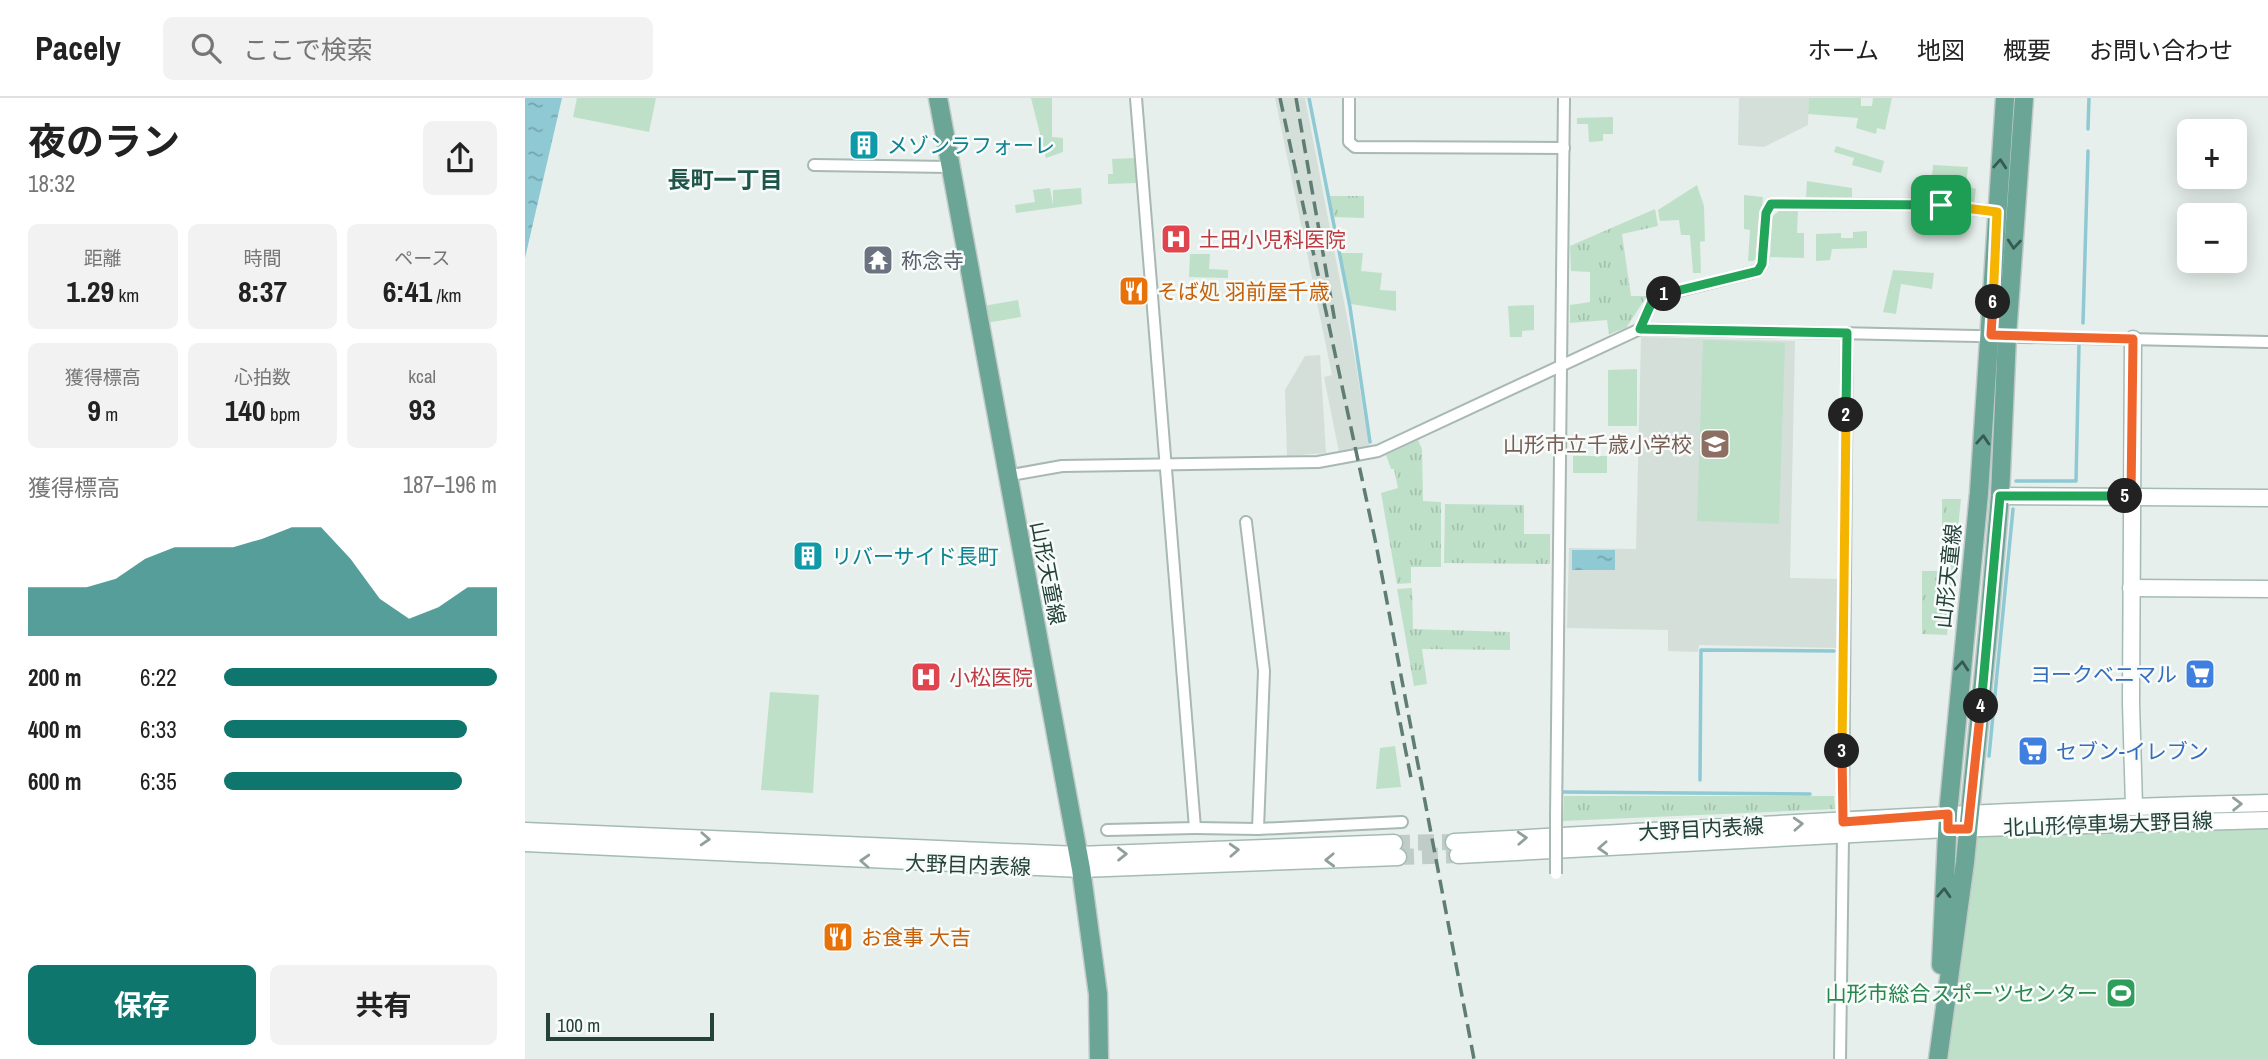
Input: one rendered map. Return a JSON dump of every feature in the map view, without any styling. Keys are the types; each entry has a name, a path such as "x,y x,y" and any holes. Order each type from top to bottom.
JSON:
{"main road":[{"name":"山形天童線","path":"937,98 1079,862 1098,994 1099,1059"},
{"name":"山形天童線","path":"2005,98 1997,212 1999,335 2000,496 1969,820 1938,1059 1948,821 1999,335 2021,151 2024,98"},
{"path":"2133,339 2131,588 2134,806"},
{"path":"2000,496 2268,498"},
{"path":"2131,588 2268,589"},
{"name":"北山形停車場大野目線","path":"1948,821 2134,806 2268,803"},
{"name":"北山形停車場大野目線","path":"1969,820 2268,820"},
{"name":"大野目内表線","path":"1456,848 1843,829 1948,821"},
{"name":"大野目内表線","path":"532,837 1079,862 1396,850"}],"street":[{"path":"1136,98 1195,828"},
{"path":"1349,98 1349,142 1355,147 1564,148"},
{"path":"1556,874 1564,98"},
{"path":"814,165 950,167"},
{"path":"1640,329 1654,297 1758,271 1762,264 1766,213 1771,204 1941,205 1997,212"},
{"path":"1006,476 1062,466 1318,462 1378,451 1640,329 2268,342"},
{"path":"1840,1059 1847,333"},
{"path":"1246,522 1264,671 1258,829"},
{"path":"1107,830 1258,829 1402,822"}],"shaded area":[{"path":"1275,98 1305,98 1369,446 1339,452 1324,377 1332,375"},
{"path":"1739,98 1809,98 1808,125 1764,147 1738,145"},
{"name":"山形市立千歳小学校","path":"1641,337 1795,341 1790,578 1839,579 1838,648 1699,645 1698,652 1668,651 1668,630 1567,628 1569,548 1636,549"},
{"path":"1320,355 1326,453 1287,456 1285,390 1305,356"}],"green space":[{"path":"577,98 656,98 649,132 573,117"},
{"path":"1031,98 1052,98 1052,137 1063,138 1063,152 1046,158"},
{"path":"1809,98 1861,98 1861,106 1872,106 1873,98 1892,98 1885,130 1877,128 1876,134 1856,128 1858,118 1808,114"},
{"path":"1613,117 1613,134 1603,134 1603,141 1589,142 1588,124 1577,124 1577,118"},
{"path":"1836,146 1884,161 1881,173 1852,165 1854,158 1834,152"},
{"path":"1136,158 1137,183 1108,184 1108,174 1113,174 1112,159"},
{"path":"1933,165 1968,167 1966,186 1976,189 1974,204 1930,201"},
{"path":"1807,181 1852,188 1852,199 1806,198"},
{"path":"1697,185 1704,206 1705,241 1700,242 1701,273 1693,273 1690,235 1681,235 1679,220 1660,221 1658,210"},
{"path":"1050,188 1053,205 1053,190 1081,188 1082,204 1016,213 1015,205 1035,202 1033,190"},
{"path":"1744,195 1763,197 1758,258 1753,261 1748,261 1750,230 1744,229"},
{"path":"1329,196 1364,196 1364,218 1334,217"},
{"path":"1655,209 1658,226 1622,234 1631,296 1647,296 1626,328 1609,334 1607,320 1570,323 1570,305 1590,302 1590,272 1571,271 1570,246"},
{"path":"1780,210 1798,210 1797,233 1804,233 1804,258 1770,257 1772,217"},
{"path":"1867,231 1867,248 1832,249 1830,260 1816,261 1816,234 1841,233 1841,238 1853,238 1853,232"},
{"path":"1340,253 1363,253 1361,271 1382,273 1380,290 1396,291 1396,311 1351,304"},
{"path":"1190,254 1210,254 1209,269 1228,270 1228,278 1189,277"},
{"path":"1893,270 1934,273 1932,289 1901,284 1896,314 1883,312"},
{"path":"1018,300 1021,317 986,323 983,306"},
{"path":"1534,305 1534,330 1522,331 1522,337 1510,337 1508,306"},
{"path":"1703,340 1785,343 1779,524 1697,521"},
{"path":"1637,369 1637,426 1608,426 1608,370"},
{"path":"1418,440 1422,449 1423,501 1441,502 1441,567 1411,567 1411,583 1397,584 1381,493 1398,488 1394,469 1391,469 1386,455"},
{"path":"1573,456 1607,456 1607,473 1573,473"},
{"path":"1942,499 1961,499 1947,635 1922,634 1922,571 1942,571"},
{"path":"1445,504 1524,505 1524,534 1550,534 1550,564 1444,563"},
{"path":"1412,588 1413,629 1510,632 1510,650 1422,649 1427,684 1414,686 1397,589"},
{"path":"770,692 819,695 813,793 761,790"},
{"path":"1395,746 1401,787 1376,789 1380,748"},
{"path":"1564,796 1834,796 1835,809 1563,821"},
{"name":"山形市総合スポーツセンター","path":"2268,820 2268,1059 1939,1059 1968,829"}],"water":[{"path":"525,98 562,98 525,258"},
{"path":"1572,550 1615,550 1615,570 1572,570"}],"waterway":[{"path":"1309,98 1350,307 1370,442"},
{"path":"2088,129 2089,98"},
{"path":"2083,323 2088,151"},
{"path":"2016,481 2076,481 2079,344"},
{"path":"1989,756 2013,509"},
{"path":"1700,780 1701,650 1834,651"},
{"path":"1564,792 1810,794"}],"tunnel":[{"path":"1394,843 1454,842"},
{"path":"1398,857 1458,855"}],"railway":[{"path":"1280,98 1376,544 1474,1059"},
{"path":"1296,98 1335,322"},
{"path":"1392,681 1411,778"}],"place":[{"name":"メゾンラフォーレ","path":"864,145"},
{"name":"土田小児科医院","path":"1176,239"},
{"name":"称念寺","path":"878,260"},
{"name":"そば処 羽前屋千歳","path":"1134,291"},
{"name":"山形市立千歳小学校","path":"1715,444"},
{"name":"リバーサイド長町","path":"808,556"},
{"name":"ヨークベニマル","path":"2200,674"},
{"name":"小松医院","path":"926,677"},
{"name":"セブン-イレブン","path":"2033,751"},
{"name":"お食事 大吉","path":"838,937"},
{"name":"山形市総合スポーツセンター","path":"2121,993"}],"district":[{"name":"長町一丁目","path":"725,179"}],"route":[{"path":"1771,204 1941,205 1997,212 1991,335 2133,339 2131,496 2000,496 1968,829 1948,829 1948,814 1843,822 1847,333 1640,329 1654,297 1758,271 1762,264 1766,213 1771,204"}]}
